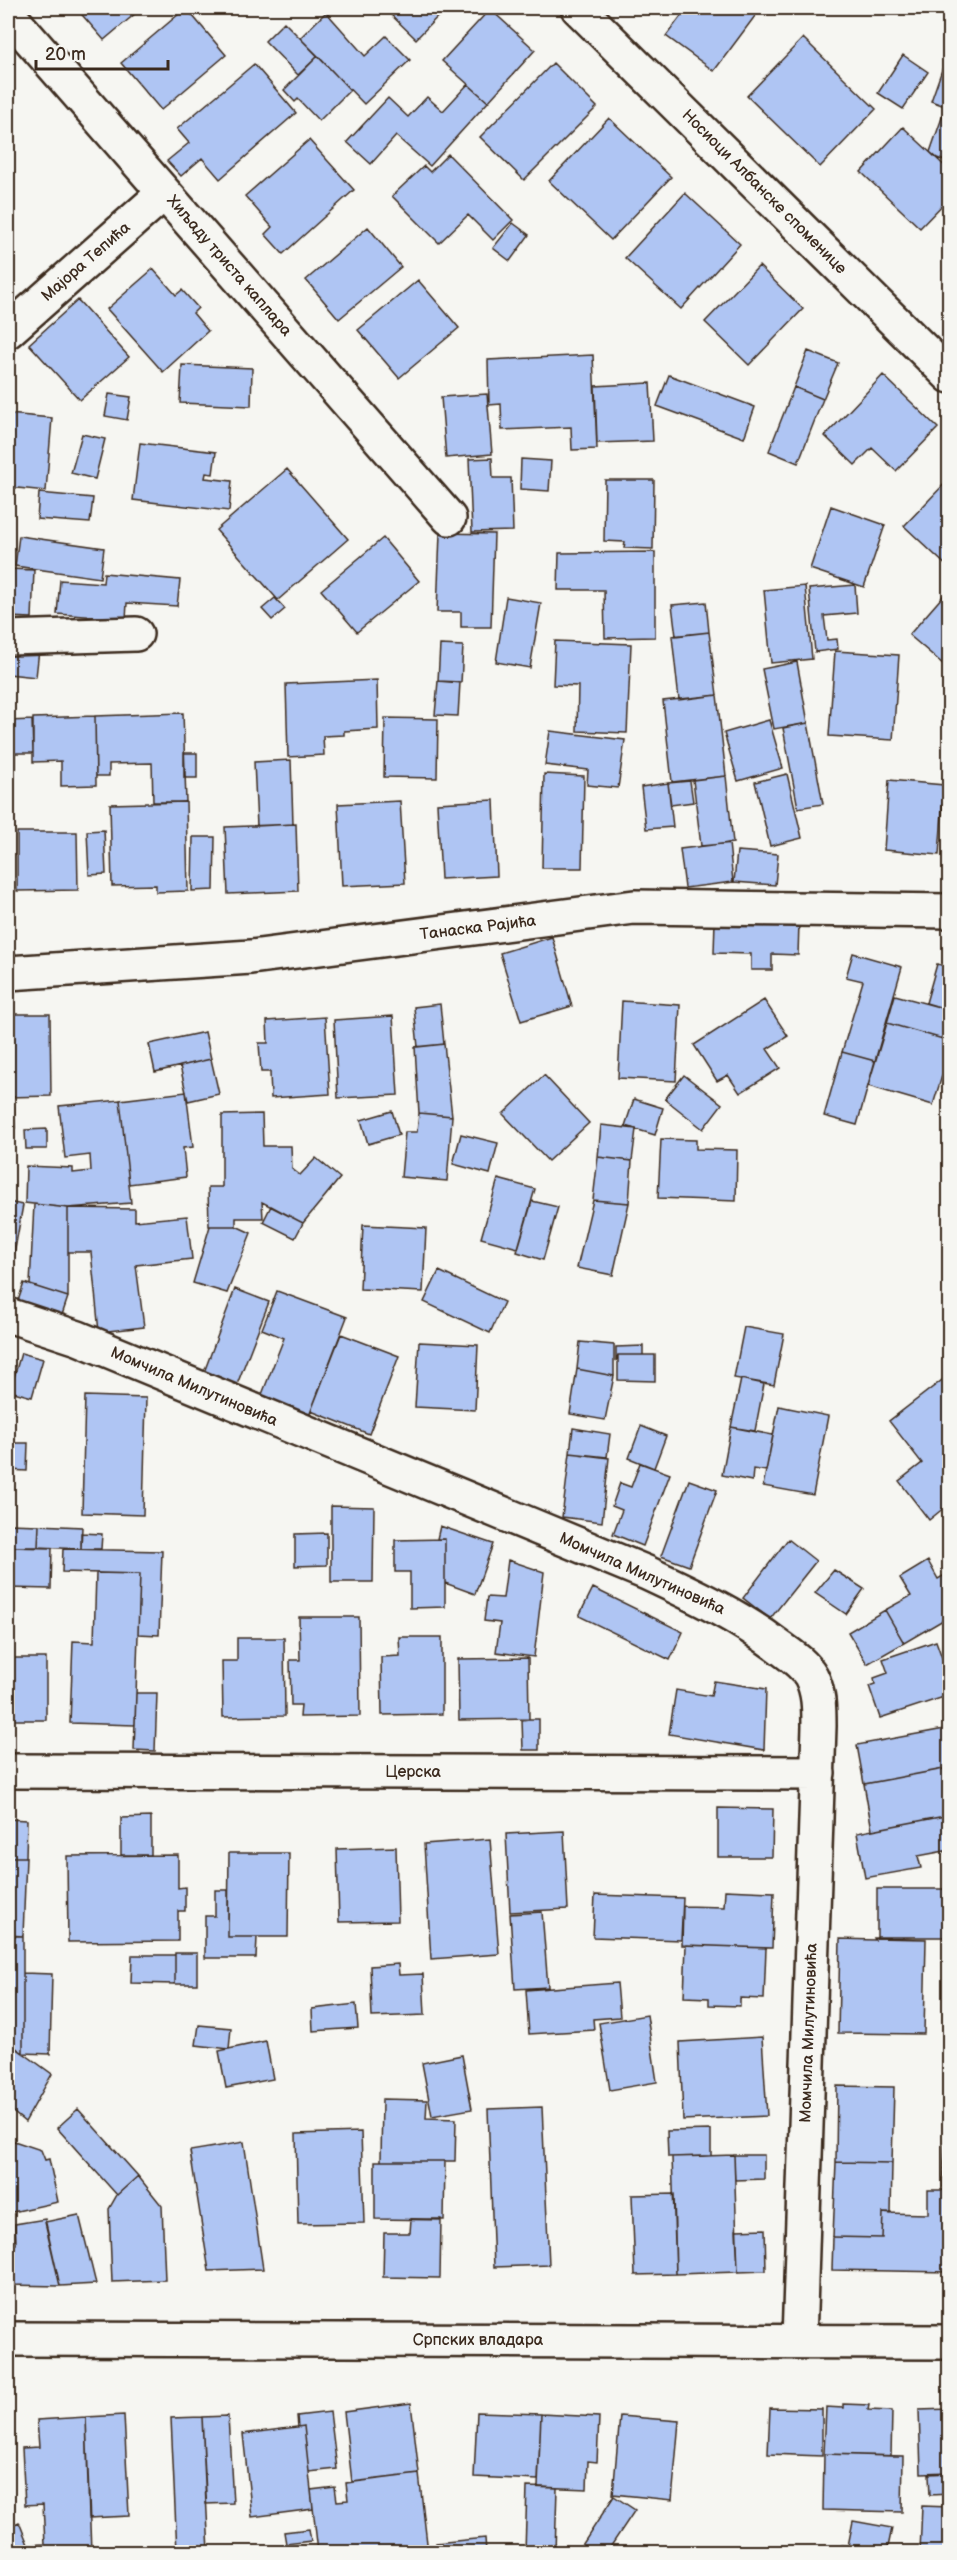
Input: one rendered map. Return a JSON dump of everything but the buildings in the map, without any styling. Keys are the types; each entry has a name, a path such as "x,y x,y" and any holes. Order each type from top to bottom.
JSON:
{"street":[{"name":"Носиоци Албанске споменице","path":"578,8 950,376"},
{"name":"Хиљаду триста каплара","path":"8,14 449,518"},
{"name":"Мајора Тепића","path":"8,331 164,193"},
{"path":"8,638 136,634"},
{"name":"Танаска Рајића","path":"8,973 251,957 634,907 950,911"},
{"name":"Момчила Милутиновића","path":"8,1315 78,1338 647,1573 722,1608 754,1627 800,1662 810,1675 819,1701 799,2341"},
{"name":"Церска","path":"8,1771 818,1773"},
{"name":"Српских владара","path":"8,2339 950,2342"}]}
